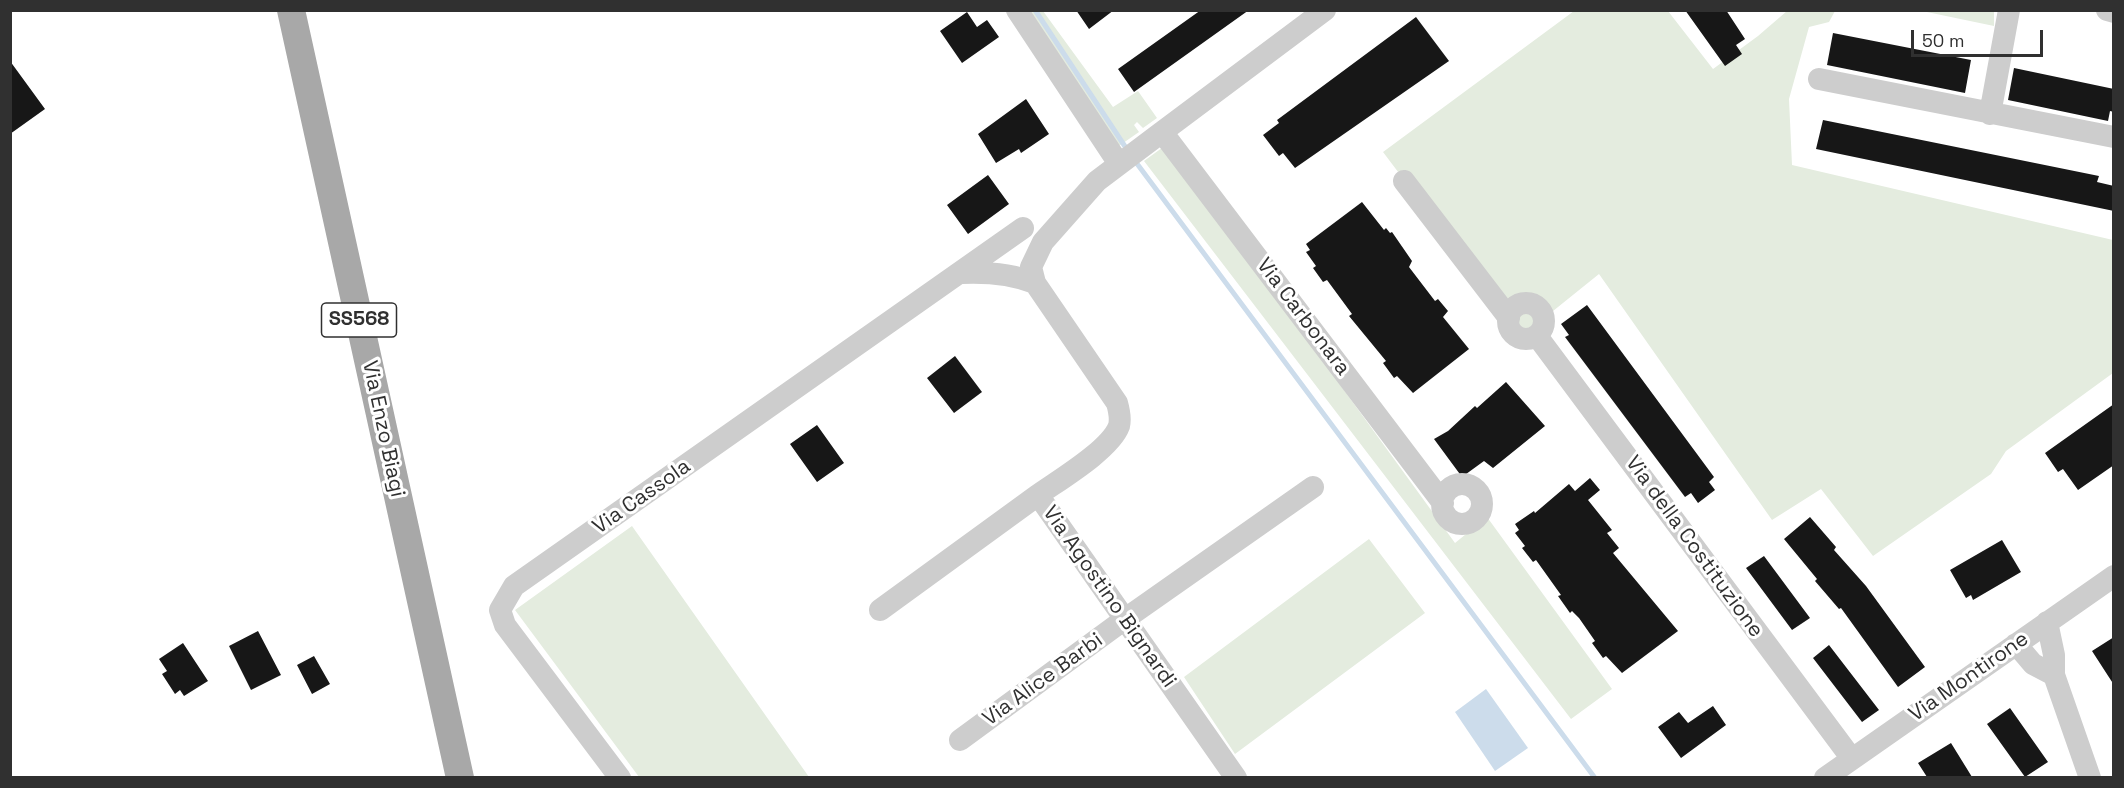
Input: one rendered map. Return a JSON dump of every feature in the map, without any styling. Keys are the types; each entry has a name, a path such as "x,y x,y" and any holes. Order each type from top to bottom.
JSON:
{"main road":[{"name":"Via Enzo Biagi","path":"291,10 460,777"}],"street":[{"path":"1017,10 1119,164"},
{"path":"1035,283 1031,267 1043,242 1097,181 1325,10"},
{"path":"1990,114 2009,10"},
{"path":"2107,10 2114,12"},
{"path":"1819,79 2114,137"},
{"name":"Via Carbonara","path":"1162,132 1443,503"},
{"name":"Via della Costituzione","path":"1404,181 1509,318 1509,326 1517,337 1523,339 1537,336 1852,759"},
{"name":"Via Cassola","path":"620,777 505,625 500,610 504,599 514,586 1023,228"},
{"path":"962,273 985,272 1035,283"},
{"name":"Via Agostino Bignardi","path":"1035,283 1117,403 1120,415 1119,426 1110,440 1038,495 1236,777"},
{"name":"Via Alice Barbi","path":"960,740 1125,619 1313,487"},
{"path":"880,610 1038,495"},
{"name":"Via Montirone","path":"1826,777 2114,576"},
{"path":"2047,622 2054,655 2054,675 2090,777"},
{"path":"2016,644 2033,664 2054,675"}],"shaded area":[{"path":"1025,11 1043,11 1113,107 1138,91 1157,118 1143,128 1137,122 1134,125 1139,132 1116,148"},
{"path":"1574,11 1668,11 1713,69 1787,11 1835,11 1829,22 1809,27 1789,99 1792,165 2113,240 2113,373 2006,451 1991,474 1873,556 1821,489 1772,520 1599,274 1522,336 1383,152"},
{"path":"1922,11 1994,11 1994,26"},
{"path":"1166,145 1455,543 1487,517 1612,689 1571,719 1144,161"},
{"path":"632,526 809,777 639,777 515,610"},
{"path":"1369,539 1425,613 1235,754 1184,677"}],"water":[{"path":"1486,689 1528,748 1495,771 1455,712"}],"building":[{"path":"1076,10 1114,10 1089,29"},
{"path":"1201,10 1249,10 1134,92 1118,69"},
{"path":"1685,10 1726,10 1745,39 1736,45 1742,54 1725,66"},
{"path":"967,12 977,27 987,20 999,37 962,63 940,31"},
{"path":"1416,17 1449,61 1295,168 1283,153 1279,156 1263,135 1279,123 1277,120"},
{"path":"1833,33 1971,60 1965,93 1827,65"},
{"path":"10,61 45,109 10,134"},
{"path":"2014,68 2114,89 2114,112 2110,111 2108,121 2008,100"},
{"path":"1026,99 1049,134 1021,153 1019,149 996,163 978,134"},
{"path":"1823,120 2099,176 2097,182 2114,186 2114,211 1816,149"},
{"path":"988,175 1009,204 968,234 947,205"},
{"path":"1362,202 1384,230 1386,228 1390,233 1392,232 1412,261 1409,267 1435,301 1438,299 1448,311 1443,317 1469,349 1413,393 1397,376 1394,378 1383,363 1386,361 1349,316 1352,314 1327,280 1323,282 1313,268 1316,266 1306,252 1310,250 1306,244"},
{"path":"1587,305 1714,477 1709,482 1715,490 1698,503 1691,493 1685,497 1565,337 1569,335 1561,324"},
{"path":"955,356 982,392 954,413 927,378"},
{"path":"1506,382 1545,426 1493,468 1484,461 1462,477 1434,439 1448,431"},
{"path":"2114,404 2114,465 2078,490 2063,469 2058,472 2045,453"},
{"path":"817,425 844,463 817,482 790,444"},
{"path":"1590,478 1600,490 1588,500 1612,530 1607,533 1619,548 1613,553 1678,631 1622,673 1606,656 1603,658 1592,643 1595,641 1579,618 1572,611 1570,613 1558,596 1561,595 1536,560 1533,562 1522,548 1525,546 1515,533 1519,530 1515,524 1534,511 1535,513 1569,484 1575,491"},
{"path":"1810,517 1836,547 1834,550 1866,586 1925,667 1898,687 1841,608 1839,609 1815,581 1817,579 1784,539"},
{"path":"2002,540 2021,572 1973,600 1971,595 1966,598 1950,570"},
{"path":"1764,556 1810,618 1792,630 1746,568"},
{"path":"258,631 281,675 251,690 229,646"},
{"path":"2114,637 2114,685 2092,651"},
{"path":"183,643 208,681 184,696 180,690 175,694 162,674 167,671 159,659"},
{"path":"1829,645 1879,710 1862,722 1813,658"},
{"path":"314,656 330,684 312,694 297,665"},
{"path":"1713,706 1726,725 1681,758 1658,727 1679,712 1688,723"},
{"path":"2010,708 2048,762 2025,777 1987,724"},
{"path":"1951,743 1972,777 1927,777 1918,763"}],"waterway":[{"path":"1035,10 1128,151"},
{"path":"1135,161 1595,778"}]}
